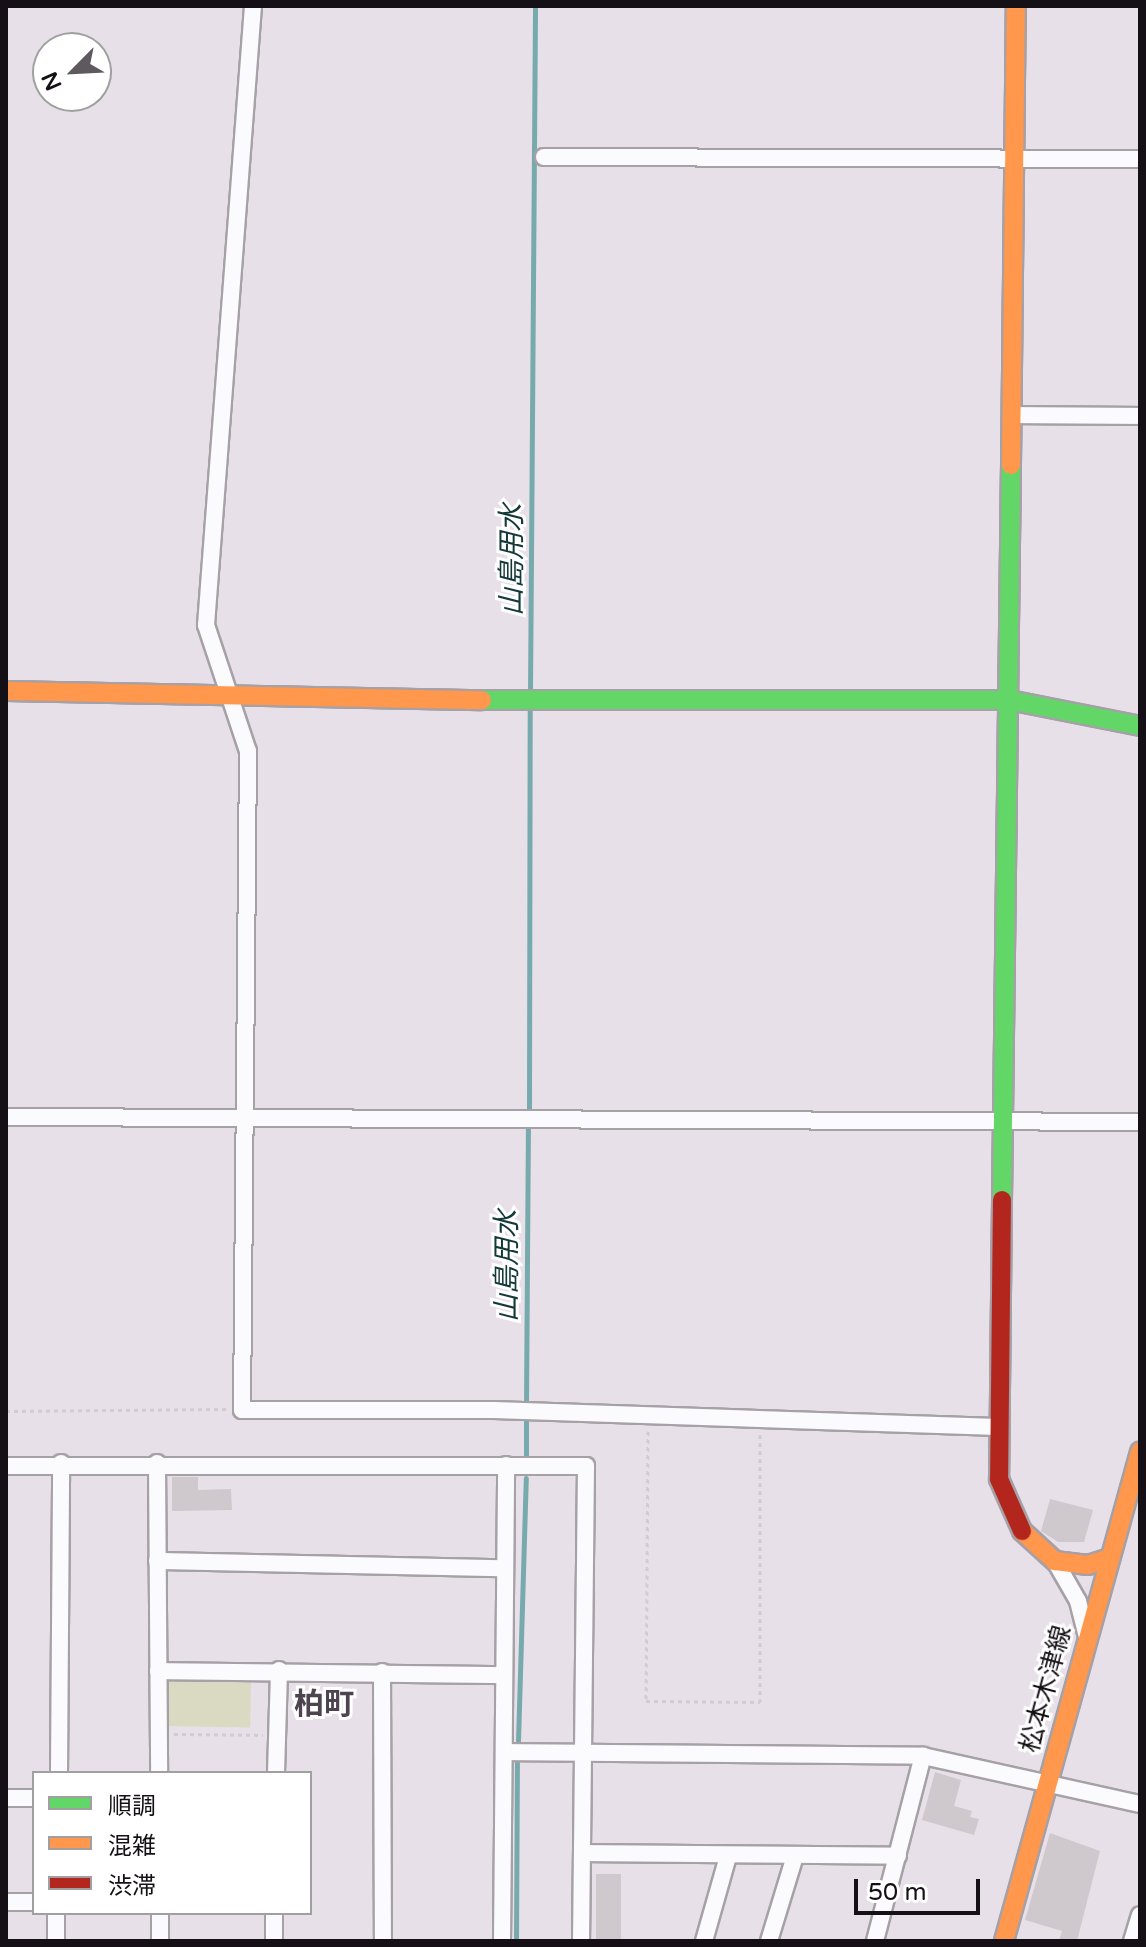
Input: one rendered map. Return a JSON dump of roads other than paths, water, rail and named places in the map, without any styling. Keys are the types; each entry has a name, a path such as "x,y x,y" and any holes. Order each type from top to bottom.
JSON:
{"street":[{"path":"253,6 206,625 248,751 242,1410 648,1415 998,1427"},
{"path":"1016,6 999,1479 1011,1516 1032,1545 1055,1561 1078,1601 1087,1638"},
{"path":"544,157 1140,159"},
{"path":"1012,415 1140,416"},
{"path":"6,691 530,701 1009,700 1140,726"},
{"path":"6,1117 244,1116 1002,1124 1140,1122"},
{"name":"松本木津線","path":"1004,1941 1140,1452"},
{"path":"59,1771 61,1463"},
{"path":"6,1466 61,1463 586,1466 585,1853 581,1941"},
{"path":"157,1463 159,1771"},
{"path":"502,1941 506,1465"},
{"path":"1055,1561 1088,1565 1109,1558"},
{"path":"157,1561 505,1568"},
{"path":"276,1771 279,1670"},
{"path":"158,1671 504,1675"},
{"path":"382,1672 383,1941"},
{"path":"504,1752 923,1756 1048,1780 1140,1804"},
{"path":"875,1941 923,1756"},
{"path":"6,1798 32,1798"},
{"path":"585,1853 898,1856"},
{"path":"704,1941 728,1856"},
{"path":"769,1941 795,1856"},
{"path":"6,1902 32,1902"},
{"path":"56,1915 56,1941"},
{"path":"160,1915 160,1941"},
{"path":"274,1915 274,1941"},
{"path":"1132,1941 1140,1915"}],"waterway":[{"name":"山島用水","path":"530,693 535,6"},
{"name":"山島用水","path":"529,1113 530,707"},
{"name":"山島用水","path":"526,1405 528,1128"},
{"name":"山島用水","path":"526,1420 526,1455"},
{"name":"山島用水","path":"518,1741 526,1478"},
{"name":"山島用水","path":"516,1941 517,1761"}],"district":[{"name":"柏町","path":"324,1705"}]}
